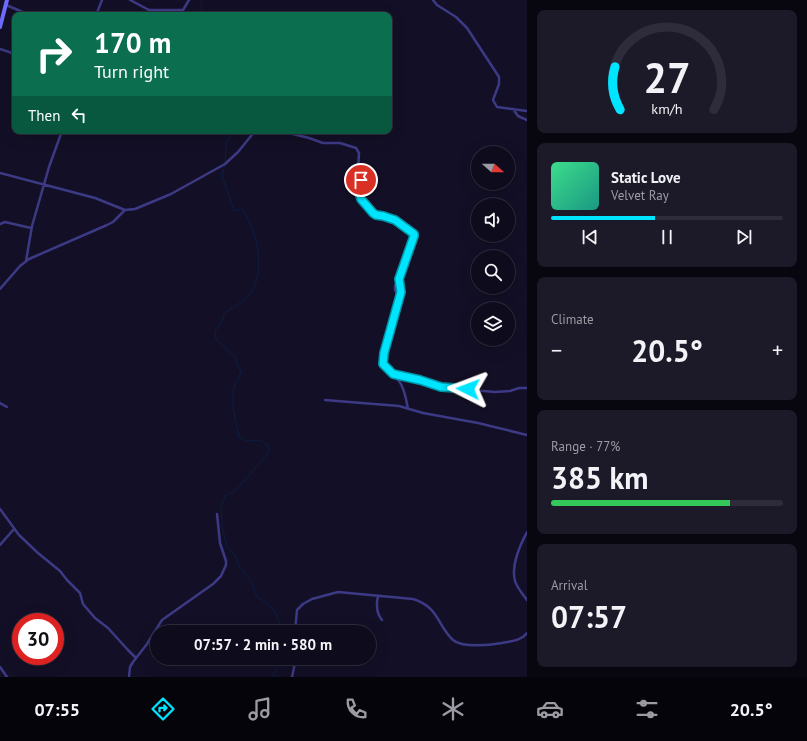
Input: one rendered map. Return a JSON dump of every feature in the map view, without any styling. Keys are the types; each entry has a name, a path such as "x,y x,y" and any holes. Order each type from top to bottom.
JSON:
{"street":[{"path":"0,27 7,0"},
{"path":"97,12 102,0"},
{"path":"130,0 149,10 183,10 189,0"},
{"path":"433,0 437,5 456,17 467,28 499,77 500,84 493,100 497,107 527,111"},
{"path":"6,5 23,12"},
{"path":"0,49 12,53"},
{"path":"513,108 516,114 527,120"},
{"path":"26,261 32,228 44,185 61,134"},
{"path":"0,173 95,198 125,210 135,209 171,194 224,164 238,152 253,134"},
{"path":"293,134 323,143 340,143 356,148 358,151 358,170 361,180 359,193 361,199 376,215 395,220 414,234 414,238 395,288 399,299"},
{"path":"0,290 26,261 113,222 125,210"},
{"path":"0,224 5,222 32,228"},
{"path":"399,279 401,292 382,361 385,367 393,374 403,388 408,409"},
{"path":"393,374 449,388 495,392 527,388"},
{"path":"325,400 392,406 478,423 527,435"},
{"path":"0,403 7,408"},
{"path":"0,509 14,529 38,553 60,571 77,589 80,593 83,604 95,618 108,628 136,658"},
{"path":"129,677 130,667 162,620 213,584 221,576 226,565 226,561 220,543 217,514"},
{"path":"0,545 14,529"},
{"path":"527,532 517,556 514,572 515,580 527,600"},
{"path":"295,625 296,610 303,604 312,599 338,592 413,599 422,602 440,620 454,640 463,644 495,644 521,638 527,633"},
{"path":"378,596 376,606 382,620"},
{"path":"292,677 295,665"},
{"path":"0,667 7,677"}],"waterway":[{"path":"201,0 202,12"},
{"path":"232,134 226,144 225,164 222,176 234,210 243,210 248,219 256,240 259,262 256,283 251,293 224,314 222,322 215,331 216,339 235,357 241,373 233,390 233,408 239,437 246,441 260,440 268,445 269,450 265,457 234,492 225,496 221,507 222,526 227,547 235,555 239,566 251,581 257,597 268,604 277,615 279,625"},
{"path":"272,677 279,665"}],"route":[{"path":"361,180 359,193 361,199 373,213 395,220 414,234 414,238 399,279 401,292 382,361 383,364 393,374 420,380 441,387 468,389"}]}
